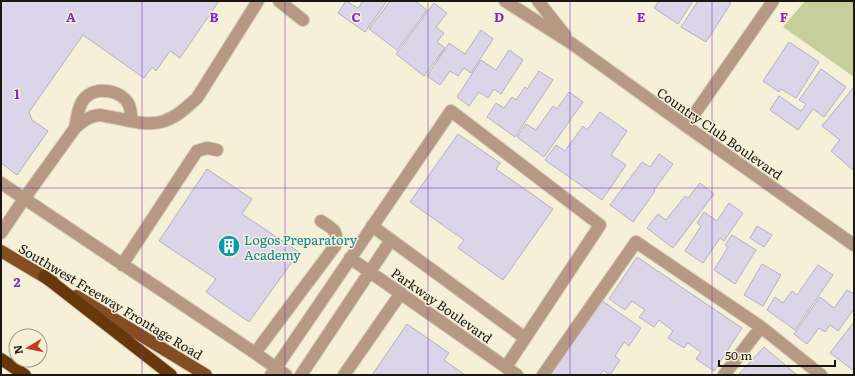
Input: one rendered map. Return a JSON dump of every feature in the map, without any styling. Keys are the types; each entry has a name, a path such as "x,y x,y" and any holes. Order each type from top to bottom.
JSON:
{"highway":[{"path":"44,276 171,375"},
{"path":"2,360 25,375"}],"main road":[{"name":"Southwest Freeway Frontage Road","path":"1,251 206,375"}],"street":[{"path":"1,233 75,128 83,120 100,115 132,121 155,123 176,116 197,98 258,1"},
{"path":"279,1 303,20"},
{"name":"Country Club Boulevard","path":"505,1 571,43 854,245"},
{"name":"Country Club Boulevard","path":"538,1 571,43"},
{"path":"686,126 773,1"},
{"path":"75,128 80,107 85,98 93,93 103,90 114,92 122,97 129,105 132,121"},
{"path":"1,183 255,353 277,373 350,258 451,111 600,225 506,367"},
{"path":"122,265 197,151 207,148 217,150"},
{"path":"255,353 335,246 337,237 335,231 321,221"},
{"path":"372,226 525,338"},
{"path":"301,375 391,240"},
{"path":"543,375 636,242 761,327 821,375"},
{"name":"Parkway Boulevard","path":"350,258 517,375"},
{"path":"344,375 401,293"},
{"path":"724,375 761,327"}],"green space":[{"path":"805,1 854,1 854,77 783,27"}],"building":[{"path":"1,1 219,1 180,58 170,51 156,71 152,67 144,78 83,35 29,112 32,120 48,131 17,175 1,163"},
{"path":"346,1 358,8 363,1 387,1 365,32 338,13"},
{"path":"390,1 415,1 427,10 397,50 369,29"},
{"path":"659,1 693,1 678,24 654,8"},
{"path":"698,1 728,1 731,3 706,42 681,27"},
{"path":"434,3 447,13 436,27 444,33 437,42 445,48 424,76 396,54"},
{"path":"481,30 493,39 471,73 464,68 458,76 450,71 440,85 427,76 449,43 465,54"},
{"path":"789,42 819,62 796,98 781,89 779,92 763,81"},
{"path":"509,50 523,60 501,94 494,89 488,98 479,92 469,106 457,97 481,60 496,70"},
{"path":"821,69 846,87 824,117 813,109 798,130 770,110 779,96 801,111 806,104 799,100"},
{"path":"539,71 553,80 515,137 487,117 496,103 504,108 512,97 516,100 525,87 527,89"},
{"path":"854,87 854,171 831,151 840,140 822,126"},
{"path":"569,92 583,102 544,157 517,137 526,124 536,130 553,106 557,109"},
{"path":"600,112 627,131 611,155 626,165 602,200 545,160 556,145 565,151 583,126 587,130"},
{"path":"458,134 500,163 496,169 553,209 503,280 458,248 464,240 410,202"},
{"path":"659,154 673,164 633,222 610,205 642,162 650,167"},
{"name":"Logos Preparatory Academy","path":"207,169 252,199 242,214 299,252 249,322 206,292 216,279 159,241"},
{"path":"700,183 714,194 673,248 647,228 658,214 666,220 685,196 688,198"},
{"path":"729,203 743,213 724,241 720,238 703,263 685,251 701,226 697,223 704,212 717,221"},
{"path":"757,226 772,235 764,247 750,238"},
{"path":"732,235 756,250 735,284 714,270 728,247 725,245"},
{"path":"637,257 742,328 714,371 696,359 701,352 688,343 684,348 668,338 673,331 659,320 654,327 639,317 645,310 632,301 625,310 609,299"},
{"path":"762,264 781,275 763,306 744,295"},
{"path":"818,265 833,275 795,330 767,310 775,297 783,303 792,291 797,295"},
{"path":"847,290 854,294 854,309 838,331 830,325 825,332 819,328 807,344 794,334 820,297 834,308"},
{"path":"601,300 641,328 629,346 624,342 615,356 620,360 610,375 603,370 600,375 549,375"},
{"path":"854,322 854,368 853,370 830,353"},
{"path":"407,324 449,353 444,360 465,375 372,375"},
{"path":"764,347 797,375 738,375"}],"place":[{"name":"Logos Preparatory Academy","path":"229,246"}]}
